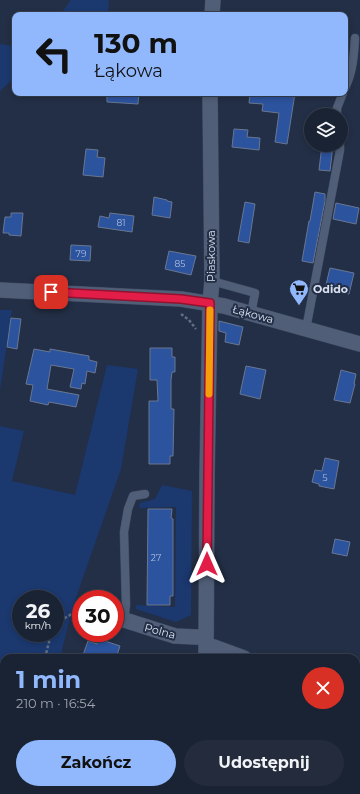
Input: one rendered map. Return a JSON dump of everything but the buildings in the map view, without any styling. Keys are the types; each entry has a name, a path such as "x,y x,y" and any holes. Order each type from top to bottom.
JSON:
{"street":[{"path":"212,12 213,0"},
{"name":"Piaskowa","path":"206,647 210,303 212,281 210,96"},
{"name":"Łąkowa","path":"0,290 181,299 210,303 360,344"},
{"name":"Polna","path":"124,620 175,636 196,637 206,647 214,647 233,654"}],"lane":[{"path":"348,82 354,59 355,38"},
{"path":"337,108 342,96"},
{"path":"306,329 340,152"},
{"path":"212,281 255,293 251,314"},
{"path":"124,610 126,605 124,532 128,509 133,496 145,494"}],"path":[{"path":"178,312 189,320 198,334"},
{"path":"46,654 49,642"}],"shaded area":[{"path":"71,0 109,0 108,12 62,12"},
{"path":"0,44 12,46 12,80 0,91"},
{"path":"0,310 12,310 0,390"},
{"path":"107,365 138,369 121,469 79,590 72,590 72,609 64,642 64,590 12,590 12,642 64,642 61,654 0,654 0,426 24,431 12,481 75,495"},
{"path":"162,485 192,491 191,615 176,622 136,609 136,605 175,607 176,507 139,508 140,503 155,499"}],"slow traffic":[{"path":"209,394 210,310"}],"place":[{"name":"Odido","path":"299,306"}],"route":[{"path":"51,292 181,299 210,303 207,564"}]}
